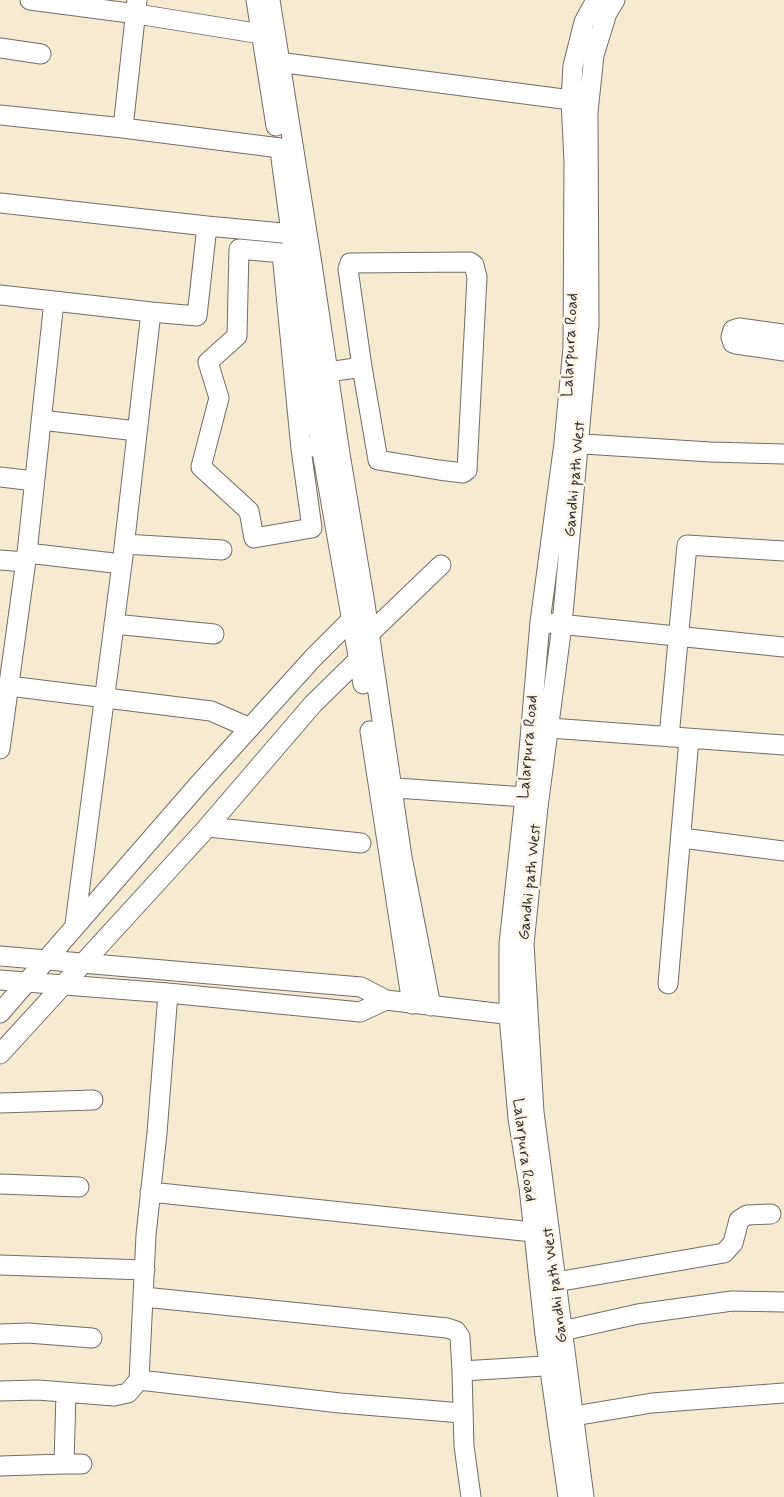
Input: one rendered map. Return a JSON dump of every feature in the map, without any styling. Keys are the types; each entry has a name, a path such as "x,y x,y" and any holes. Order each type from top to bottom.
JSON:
{"street":[{"path":"30,0 137,7 268,35"},
{"path":"256,0 268,35 292,149 300,235 319,374 325,436 344,528 386,788 412,1004"},
{"path":"268,35 270,0"},
{"name":"Lalarpura Road","path":"568,1497 558,1366 533,1232 518,1118 509,1016 509,944 525,797 540,727 540,622 572,443 574,161 571,100 573,66 577,43 584,22 596,0"},
{"name":"Gandhi path West","path":"584,1497 574,1416 558,1366 562,1331 534,1112 524,944 540,727 562,625 572,443 588,325 588,112 594,55 607,13 615,0"},
{"path":"123,128 137,7"},
{"path":"0,48 41,54"},
{"path":"273,61 571,100"},
{"path":"273,61 280,148 300,235"},
{"path":"0,115 280,148"},
{"path":"0,203 300,235"},
{"path":"0,294 197,316 207,226"},
{"path":"239,249 282,253 301,448 312,528 254,538 249,511 201,467 219,398 208,362 237,336 239,249"},
{"path":"470,262 474,265 477,277 467,470 463,473 378,460 362,367 348,269 350,263 470,262"},
{"path":"0,749 1,730 9,686 7,645 26,558 54,301"},
{"path":"75,924 125,544 151,312"},
{"path":"784,334 739,328 732,332 731,340 736,344 784,351"},
{"path":"319,374 362,367"},
{"path":"41,420 138,431"},
{"path":"301,448 325,436"},
{"path":"572,443 710,452 784,454"},
{"path":"0,477 34,480"},
{"path":"344,528 352,619 362,647 382,728 386,788 402,856 432,1006"},
{"path":"125,544 222,550"},
{"path":"668,738 680,635 687,545 784,551"},
{"path":"0,560 26,558 122,564"},
{"path":"0,1054 208,827 362,647 441,565"},
{"path":"0,1013 75,924 250,728 352,619"},
{"path":"540,622 784,647"},
{"path":"114,624 214,634"},
{"path":"9,686 211,710 250,728"},
{"path":"540,727 668,738 784,745"},
{"path":"668,984 689,739"},
{"path":"386,788 525,797"},
{"path":"208,827 361,843"},
{"path":"682,838 784,852"},
{"path":"0,956 361,987 386,1000 509,1016 528,1015"},
{"path":"0,980 168,993 360,1012 386,1000"},
{"path":"0,1391 38,1390 114,1396 128,1393 139,1380 150,1192 157,1134 168,993"},
{"path":"0,1103 93,1100"},
{"path":"0,1184 78,1187"},
{"path":"150,1192 533,1232"},
{"path":"556,1282 724,1253 733,1243 739,1220 747,1215 771,1214"},
{"path":"0,1265 145,1270"},
{"path":"144,1298 447,1328 456,1331 460,1336 462,1413 470,1497"},
{"path":"562,1331 638,1314 732,1301 784,1302"},
{"path":"0,1334 28,1333 92,1338"},
{"path":"462,1371 558,1366"},
{"path":"139,1380 340,1403 462,1413"},
{"path":"0,1466 73,1464 66,1393"},
{"path":"574,1416 652,1403 784,1393"}]}
